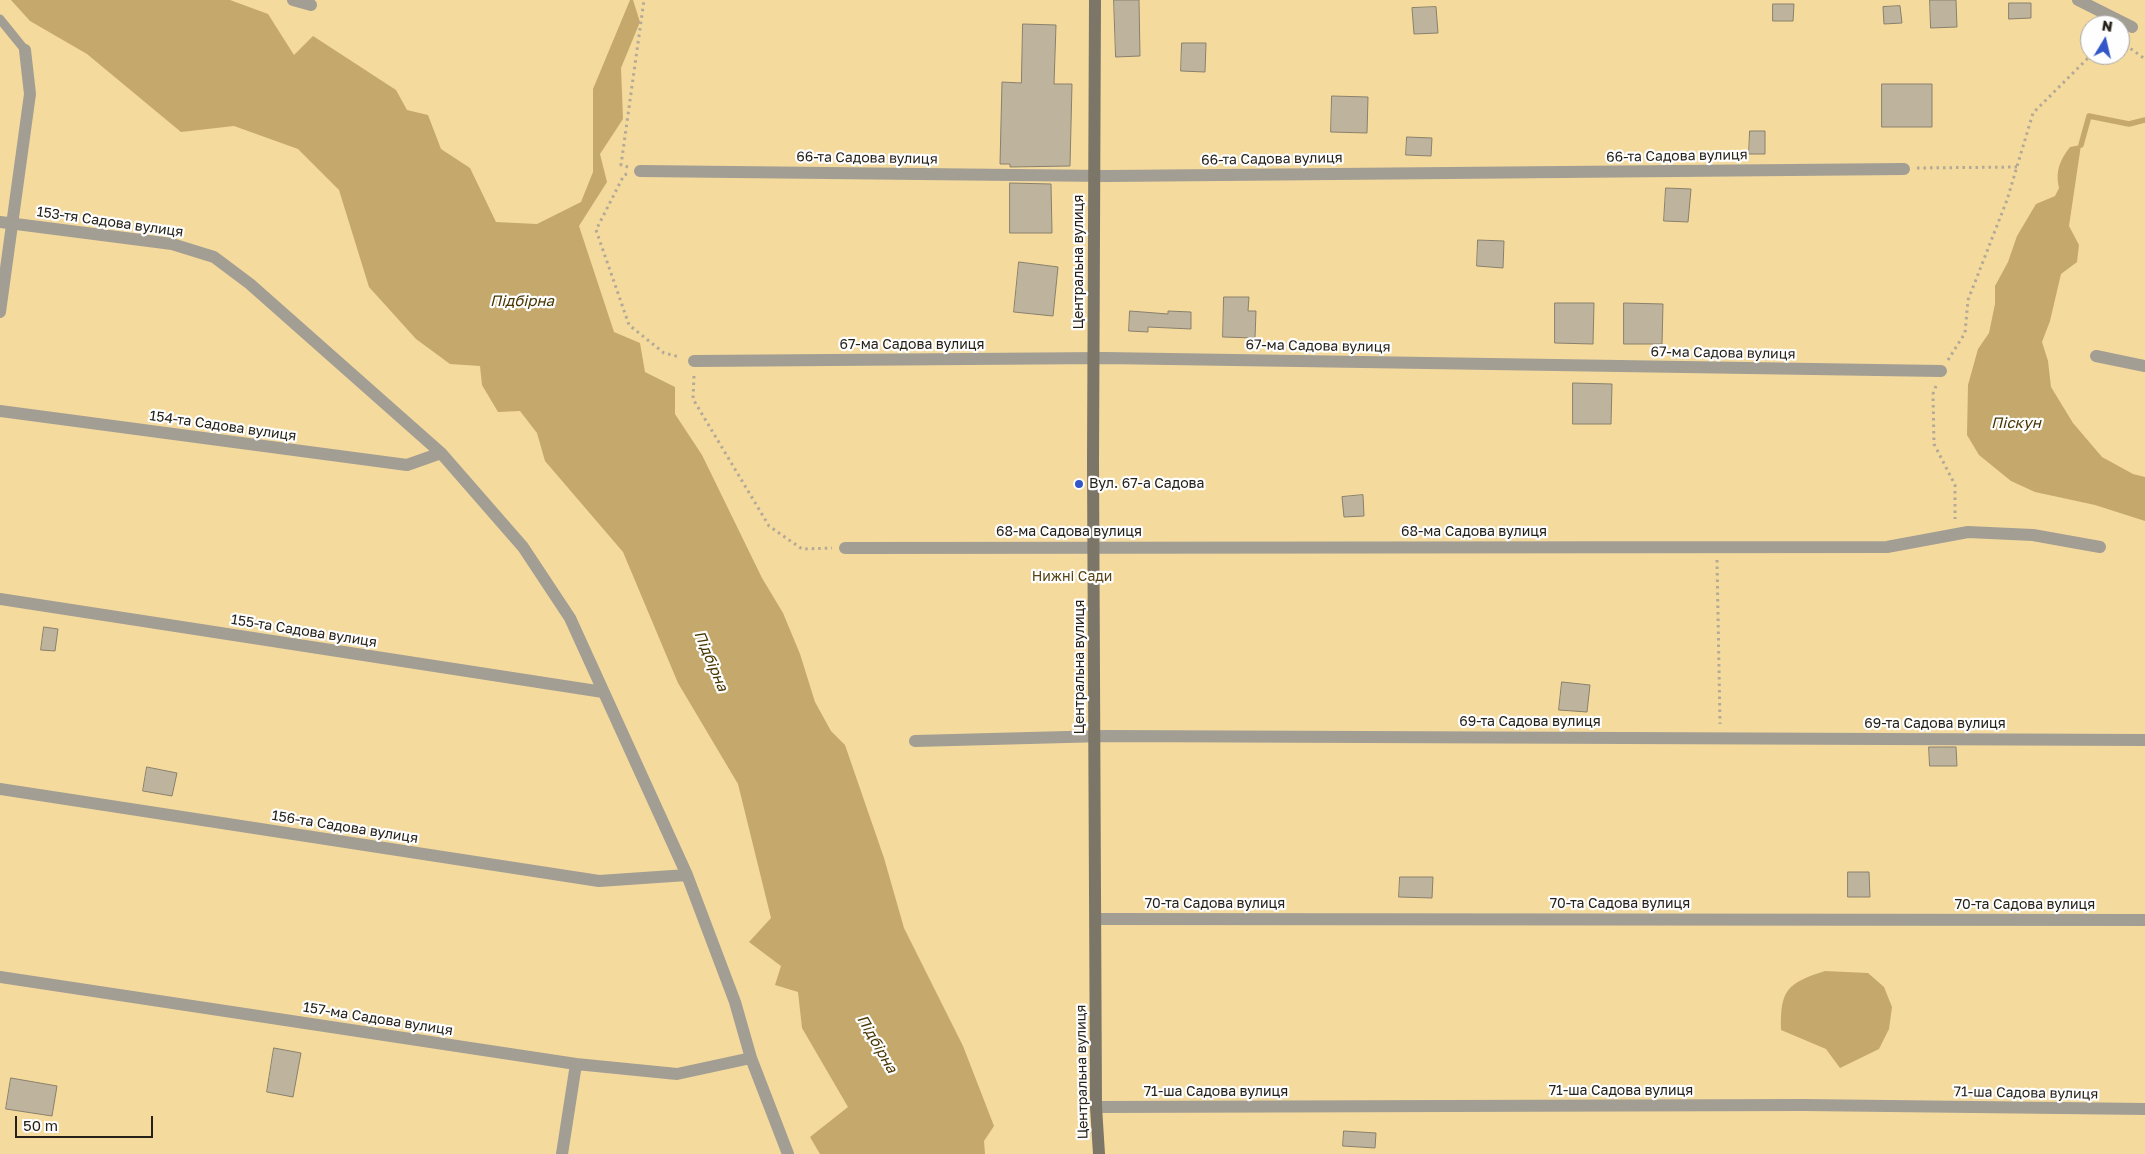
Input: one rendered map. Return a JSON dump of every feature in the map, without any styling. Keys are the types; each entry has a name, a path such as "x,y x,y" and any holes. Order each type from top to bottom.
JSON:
{"street":[{"path":"293,0 311,5"},
{"name":"Центральна вулиця","path":"1096,0 1094,547 1096,1107 1099,1154"},
{"path":"2078,0 2132,27"},
{"path":"0,312 6,223 30,94 25,50"},
{"name":"66-та Садова вулиця","path":"640,171 1094,176 1904,169"},
{"name":"153-тя Садова вулиця","path":"6,223 172,244 214,257 250,284 440,453 523,547 570,618 602,692 687,875 735,1002 751,1058 788,1154"},
{"path":"2096,356 2145,366"},
{"name":"67-ма Садова вулиця","path":"694,361 1094,358 1941,371"},
{"name":"154-та Садова вулиця","path":"0,411 407,465 440,453"},
{"name":"68-ма Садова вулиця","path":"845,548 1887,547 1968,532 2034,535 2100,547"},
{"name":"155-та Садова вулиця","path":"0,599 602,692"},
{"name":"69-та Садова вулиця","path":"915,741 1095,736 2145,740"},
{"name":"156-та Садова вулиця","path":"0,789 599,881 687,875"},
{"name":"70-та Садова вулиця","path":"1096,919 2145,920"},
{"name":"157-ма Садова вулиця","path":"0,977 576,1064 677,1074 751,1058"},
{"path":"562,1154 576,1064"},
{"name":"71-ша Садова вулиця","path":"1096,1107 1812,1105 2145,1109"}],"lane":[{"path":"0,19 25,50"}],"path":[{"path":"640,171 620,165 644,0"},
{"path":"2130,48 2145,59"},
{"path":"1956,534 1955,485 1934,444 1933,394 1941,371 1965,333 1968,300 2007,200 2033,112 2081,65"},
{"path":"1904,169 2017,166"},
{"path":"640,171 624,175 596,230 629,325 664,353 694,361 693,399 769,526 802,549 845,548"},
{"path":"1717,547 1720,738"}],"green space":[{"name":"Нижні Сади","path":"0,0 2145,0 2145,1154 0,1154"}],"water":[{"name":"Підбірна","path":"11,0 230,0 268,14 294,55 313,36 396,90 407,110 428,115 441,149 470,168 496,222 537,224 581,202 593,172 593,89 630,0 633,0 640,22 621,68 623,119 600,154 607,182 579,226 614,332 640,343 645,372 675,387 675,414 702,455 762,578 783,613 800,654 815,702 831,731 845,745 884,858 904,928 963,1046 994,1126 984,1141 985,1154 820,1154 810,1137 848,1107 802,1028 798,992 775,985 781,966 749,942 771,918 738,784 678,683 623,552 545,461 537,433 520,411 498,412 482,385 480,366 450,364 416,339 369,287 339,190 298,149 234,126 181,132 87,54 30,21"},
{"name":"Піскун","path":"2081,145 2069,226 2079,245 2077,262 2061,274 2050,321 2042,342 2048,361 2051,387 2073,423 2102,457 2133,474 2145,477 2145,521 2095,505 2035,492 2011,481 1979,455 1967,435 1968,385 1978,349 1989,333 1995,304 1995,286 2008,262 2017,236 2036,204 2055,196 2059,188 2059,166 2064,156 2070,147"},
{"path":"1825,971 1868,973 1884,987 1892,1007 1889,1029 1879,1049 1840,1068 1826,1049 1781,1030 1782,1006 1788,990 1794,984"}],"building":[{"path":"1114,0 1139,0 1140,56 1116,57"},
{"path":"1930,0 1956,0 1957,27 1931,28"},
{"path":"2009,3 2031,3 2031,18 2009,19"},
{"path":"1773,4 1794,4 1793,21 1773,21"},
{"path":"1900,6 1902,23 1884,24 1883,7"},
{"path":"1436,7 1438,33 1414,34 1412,8"},
{"path":"1023,24 1056,25 1054,84 1072,84 1070,166 1010,167 1010,164 1000,164 1002,82 1021,83"},
{"path":"1182,43 1206,43 1205,72 1181,71"},
{"path":"1882,84 1932,84 1932,127 1882,127"},
{"path":"1332,96 1368,97 1367,133 1331,132"},
{"path":"1750,131 1765,131 1765,154 1749,154"},
{"path":"1407,137 1432,138 1431,156 1406,155"},
{"path":"1010,183 1051,184 1052,233 1010,233"},
{"path":"1666,188 1691,189 1688,222 1664,221"},
{"path":"1478,240 1504,241 1503,268 1477,266"},
{"path":"1019,262 1058,267 1053,316 1014,312"},
{"path":"1224,297 1249,297 1248,311 1256,311 1255,338 1223,337"},
{"path":"1555,303 1594,303 1593,344 1555,343"},
{"path":"1624,303 1663,304 1662,344 1624,344"},
{"path":"1130,311 1168,314 1168,311 1191,312 1191,329 1148,327 1148,332 1129,331"},
{"path":"1573,383 1612,384 1611,424 1573,424"},
{"path":"1363,495 1364,516 1344,517 1342,497"},
{"path":"44,627 58,629 55,651 41,650"},
{"path":"1562,682 1590,685 1587,712 1559,710"},
{"path":"1929,747 1956,747 1957,766 1930,766"},
{"path":"147,767 177,773 172,796 143,791"},
{"path":"1848,872 1869,872 1870,897 1848,897"},
{"path":"1400,877 1433,877 1432,898 1399,897"},
{"path":"274,1048 301,1053 293,1097 267,1092"},
{"path":"11,1078 57,1086 52,1116 6,1109"},
{"path":"1344,1131 1376,1133 1375,1148 1343,1146"}],"waterway":[{"path":"2081,145 2089,116 2129,124 2145,120"}],"place":[{"name":"Вул. 67-а Садова","path":"1079,484"}]}
